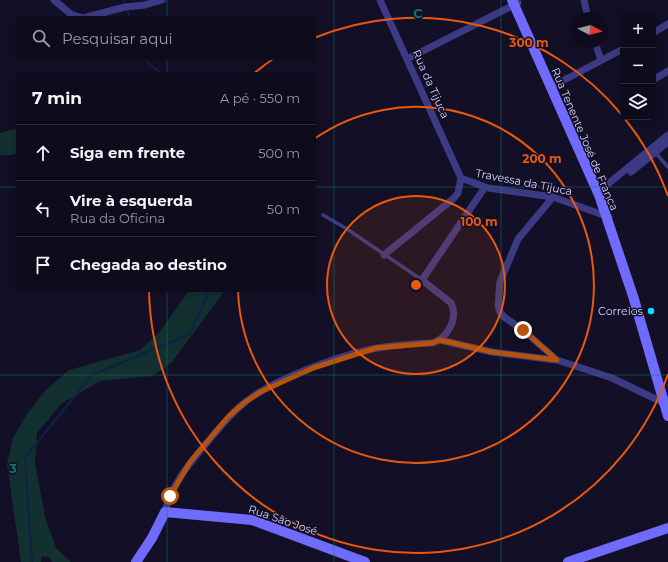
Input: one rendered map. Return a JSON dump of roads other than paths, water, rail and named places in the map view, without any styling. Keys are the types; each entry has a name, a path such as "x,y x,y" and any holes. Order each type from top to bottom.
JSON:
{"main road":[{"name":"Rua Tenente José de Franca","path":"515,2 601,192 666,404 668,416"},
{"name":"Rua Tenente José de Franca","path":"609,217 638,293 668,392"},
{"name":"Rua São José","path":"165,514 252,520 338,555 365,562"},
{"path":"136,562 152,538 165,514"},
{"path":"572,561 668,528"},
{"name":"Rua São José","path":"338,555 348,562"}],"street":[{"path":"54,0 75,16"},
{"path":"90,16 124,7 145,5 162,0"},
{"name":"Rua da Tijuca","path":"380,0 461,178"},
{"path":"584,0 587,12"},
{"path":"407,58 515,2"},
{"path":"656,30 668,24"},
{"path":"598,48 601,60"},
{"path":"553,86 620,50"},
{"path":"656,78 668,71"},
{"path":"656,150 668,135"},
{"path":"601,192 668,142"},
{"path":"384,255 453,199 458,193 461,178"},
{"name":"Travessa da Tijuca","path":"461,178 485,187 553,197 609,217"},
{"path":"165,514 174,488 190,462 229,416 260,392 313,368 348,356 376,348 432,343 440,340 446,334 452,322 454,308 422,280 485,187"},
{"path":"553,197 518,238 500,282 498,306 504,317 523,330 557,360"},
{"path":"440,340 492,352 557,360 612,378 666,404"}],"lane":[{"path":"656,150 668,168"},
{"path":"323,215 422,280"}],"waterway":[{"path":"128,12 129,16"},
{"path":"146,60 160,72"},
{"path":"32,562 25,457 92,375 190,334 209,292"}],"place":[{"name":"Correios","path":"651,311"}]}
